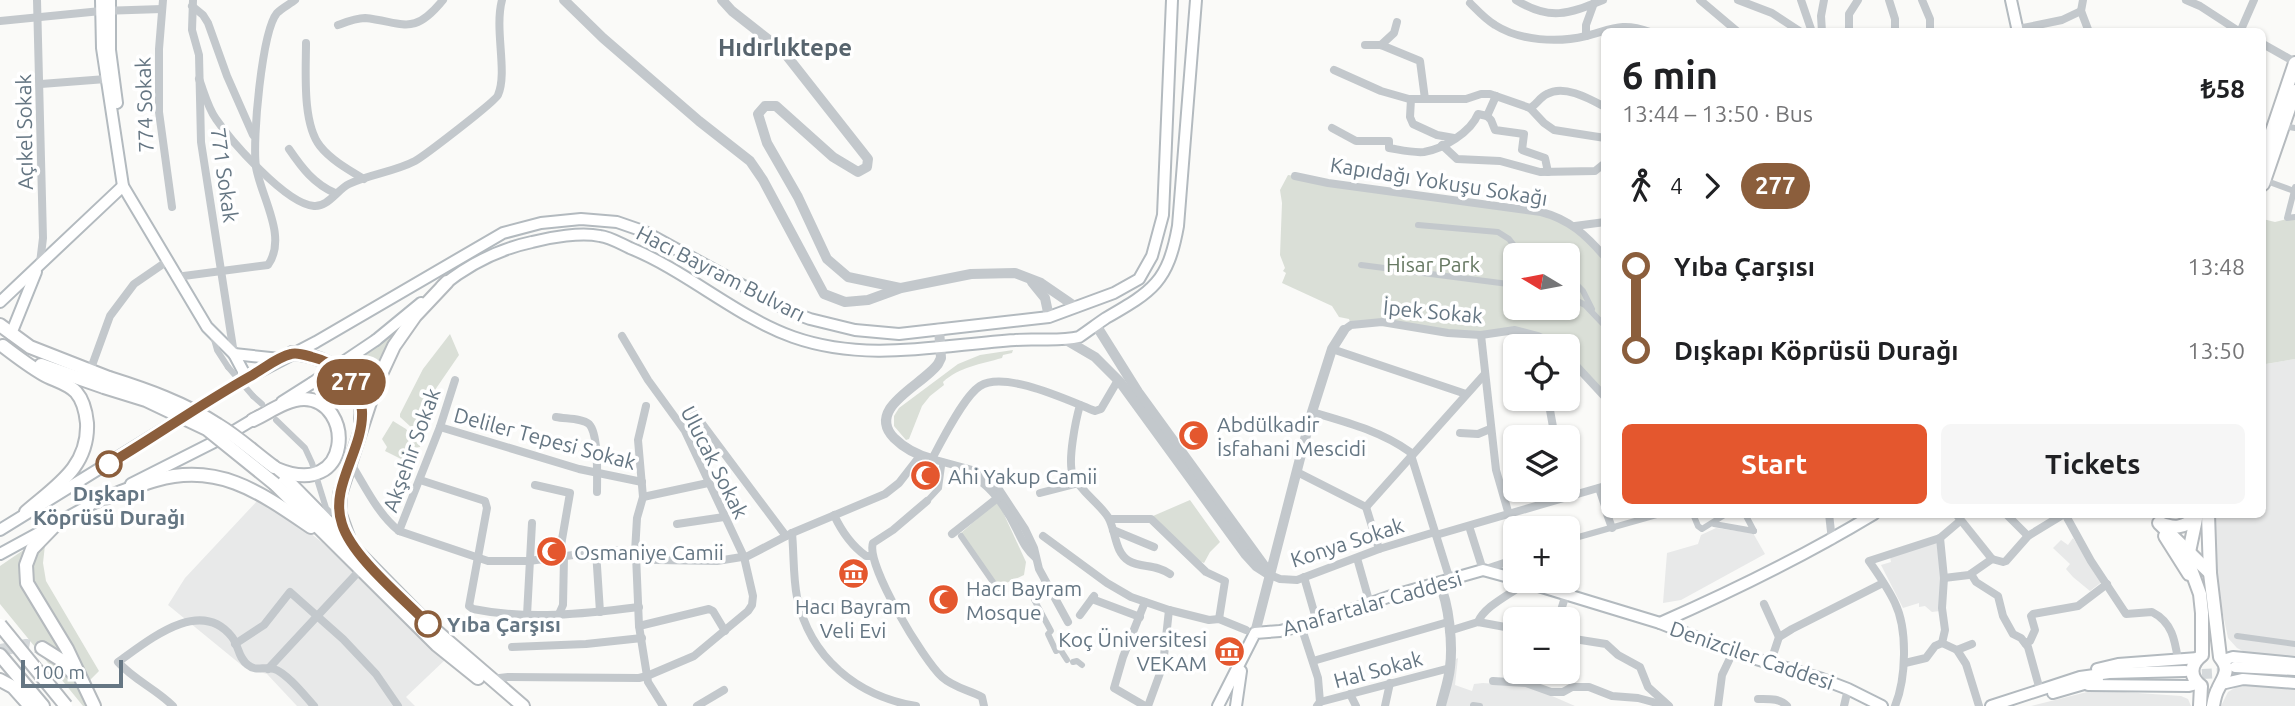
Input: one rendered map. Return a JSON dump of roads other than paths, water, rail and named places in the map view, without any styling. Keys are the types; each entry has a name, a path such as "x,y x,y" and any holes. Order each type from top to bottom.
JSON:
{"main road":[{"name":"Hacı Bayram Bulvarı","path":"0,530 243,380 316,342 503,233 541,223 581,219 617,222 643,231 791,312 828,325 899,334 1049,317 1114,293 1139,279 1152,256 1163,215 1172,0"},
{"name":"Hacı Bayram Bulvarı","path":"0,554 217,431 253,420 376,340 447,282 483,259 509,247 551,237 601,236 653,257 768,326 794,337 853,349 911,351 1013,340 1066,340 1079,337 1146,294 1157,283 1173,253 1178,226 1196,0"},
{"path":"2011,0 2018,28"},
{"path":"106,5 102,48 123,186 166,262 212,334 234,354 243,371 243,380"},
{"path":"0,302 123,186 125,163 106,5"},
{"path":"2266,138 2295,63"},
{"path":"2266,176 2289,127 2295,91"},
{"path":"11,334 40,263"},
{"path":"355,549 343,527 339,512 340,494 375,387 394,346 415,316 447,282"},
{"path":"1076,307 1088,311 1096,325"},
{"path":"1049,317 1056,331 1066,340"},
{"path":"0,325 44,354 90,371 107,382 217,431 274,467 428,624 523,706"},
{"path":"1,345 46,367 107,382"},
{"path":"1,345 44,375 75,391 87,419 81,459 71,472 26,513"},
{"path":"234,354 316,358 341,371 350,379 361,403 358,441"},
{"path":"253,420 295,400 303,399 312,400 328,411 338,426 338,446 327,467 315,474 298,475 274,467"},
{"path":"217,431 340,547 437,645 510,706"},
{"path":"94,502 156,480 191,474 209,475 251,488 340,547"},
{"path":"1660,623 1832,540 1868,518"},
{"path":"2157,519 2175,528 2196,518"},
{"path":"2193,579 2189,552 2200,518"},
{"path":"2201,518 2222,659 2227,672 2213,706"},
{"path":"61,519 32,549 26,565 27,583 67,649 94,706"},
{"path":"2157,519 2172,538 2210,573"},
{"path":"2157,519 2200,594 2200,656 2192,671 2199,685 2200,706"},
{"name":"Anafartalar Caddesi","path":"1234,706 1250,632 1317,622 1483,570 1503,575"},
{"name":"Anafartalar Caddesi","path":"1563,593 1660,623"},
{"path":"1678,631 1677,623 1682,613"},
{"name":"Denizciler Caddesi","path":"1660,623 1733,652 1848,689 1882,706"},
{"path":"0,625 66,706"},
{"path":"42,648 64,663 94,706"},
{"path":"2010,706 2081,681 2097,669 2118,664 2178,660 2212,654 2222,659 2233,657 2295,663"},
{"path":"0,655 43,706"},
{"name":"Anafartalar Caddesi","path":"1218,706 1244,658"},
{"path":"2295,670 2236,670 2295,676"},
{"path":"1992,706 2040,690 2081,681 2185,673"},
{"path":"0,680 8,683 30,706"},
{"path":"2081,681 2199,685 2210,688 2243,680 2295,683"},
{"path":"1218,706 1234,706"}],"street":[{"name":"Açıkel Sokak","path":"37,0 43,238 40,263"},
{"path":"176,277 268,265 275,256 276,239 257,167 255,140 259,91 268,40 276,13 295,0"},
{"path":"338,25 362,18 412,26 423,20 443,0"},
{"path":"199,79 214,117 257,167 297,200 315,206 326,204 335,193 349,184 415,161 498,98 502,81 498,16 502,0"},
{"path":"564,0 603,38 750,161 763,180 824,294 845,302 868,300 901,288 971,274 1015,273 1041,284 1076,307"},
{"path":"722,0 783,51 868,159 867,167 858,172 833,157 776,106 765,106 758,114 767,143 798,197 827,259 848,277 901,288"},
{"path":"1516,0 1538,10 1557,14 1598,2"},
{"path":"1700,0 1733,28"},
{"path":"1738,0 1772,13 1795,28"},
{"path":"1801,0 1811,28"},
{"path":"1822,28 1824,0"},
{"path":"1849,28 1849,14 1858,0"},
{"path":"1889,0 1895,28"},
{"path":"1922,0 1930,19 1930,28"},
{"path":"2083,0 2081,11 2087,28"},
{"path":"2186,0 2235,28"},
{"path":"2241,28 2254,0"},
{"path":"1586,36 1586,25 1598,2"},
{"path":"193,3 208,23 227,76 255,140"},
{"name":"771 Sokak","path":"193,3 192,30 199,55 201,142 234,354"},
{"path":"1470,3 1495,25 1512,33 1540,39 1562,39 1601,31"},
{"path":"0,21 106,5 162,5"},
{"name":"774 Sokak","path":"162,5 159,112 172,207"},
{"path":"2027,28 2062,20 2081,11"},
{"path":"1381,45 1394,33 1397,22"},
{"path":"1611,28 1620,25 1639,28"},
{"path":"306,43 306,87 313,135 320,147 365,179"},
{"path":"1365,45 1381,45 1420,61 1425,99"},
{"path":"2266,46 2295,63"},
{"path":"1334,70 1381,91 1411,99 1466,99 1481,94 1496,96 1530,108 1554,130 1601,137"},
{"path":"41,84 106,79"},
{"path":"1530,108 1545,94 1559,91 1601,105"},
{"path":"1487,116 1496,96"},
{"path":"1411,99 1411,122 1437,135 1454,138"},
{"path":"1332,128 1356,141 1390,141 1389,148 1424,152 1442,145 1473,125 1478,114 1491,120 1494,130 1524,134 1522,150 1545,158 1548,172"},
{"path":"1442,145 1457,159 1500,161 1531,171 1595,171 1601,166"},
{"path":"289,149 302,168 323,188 335,193"},
{"name":"Kapıdağı Yokuşu Sokağı","path":"1295,176 1550,214 1575,226 1601,253"},
{"path":"2266,183 2295,189 2291,217"},
{"path":"1575,226 1601,223"},
{"path":"1418,225 1498,232 1512,243"},
{"path":"90,371 110,316 134,284 166,262"},
{"path":"1361,265 1503,283"},
{"path":"1027,277 1045,298 1049,317"},
{"path":"1580,288 1601,321"},
{"path":"1580,303 1593,311"},
{"name":"İpek Sokak","path":"1344,330 1351,325 1382,322 1428,331 1480,335 1515,330 1530,334"},
{"path":"1096,325 1138,392 1270,575"},
{"path":"939,329 941,358 936,368 889,408 885,421 894,438 920,456 963,466 983,475 1025,529 1035,557 1069,622"},
{"path":"1043,536 1107,583 1145,602 1209,620 1219,619 1250,632 1270,575 1312,412 1332,348 1344,330"},
{"path":"212,334 217,350 228,367 262,404"},
{"path":"1480,335 1497,478 1508,514"},
{"name":"Ulucak Sokak","path":"622,337 648,380 678,420 744,557 753,596 752,605 725,631"},
{"path":"1066,340 1095,357 1118,380 1246,555 1270,575"},
{"path":"1332,348 1466,394"},
{"path":"1580,371 1601,393"},
{"path":"1366,507 1484,374"},
{"name":"Akşehir Sokak","path":"399,531 440,427 454,380"},
{"path":"932,459 966,403 980,386 998,381 1098,410 1118,380"},
{"path":"1080,405 1076,418 1072,466 1076,479 1110,519 1119,549 1126,559 1132,563 1156,567 1170,574"},
{"path":"646,406 638,440 643,497 637,518 639,626 648,682 663,706"},
{"path":"1312,412 1387,438 1408,450 1412,457 1435,534 1444,582 1450,668 1441,706"},
{"path":"694,413 789,535 796,590 809,631 821,653 849,680 873,692 916,706"},
{"path":"556,416 587,422 591,427 595,443 597,492"},
{"path":"276,420 305,449 326,508 330,512 339,512"},
{"name":"Deliler Tepesi Sokak","path":"440,427 597,472 642,482"},
{"path":"1460,433 1478,434 1490,429"},
{"path":"351,462 374,503 399,531 488,561 529,561 596,551 636,553 656,560 718,561 744,557 885,494 899,483 920,456"},
{"path":"932,459 943,466 964,471 977,478 1000,496"},
{"path":"943,466 937,490 893,530 873,542 872,556 875,568 901,617 932,668 950,683 982,697 984,706"},
{"path":"1297,472 1366,507 1380,549"},
{"path":"1040,493 1076,479"},
{"path":"420,480 485,501 487,508 469,606 480,610 527,615 600,612 639,607"},
{"path":"643,497 708,483"},
{"path":"535,485 570,493 563,524 563,605 559,614"},
{"name":"Konya Sokak","path":"1580,491 1601,487"},
{"path":"1000,496 956,535 1002,595"},
{"name":"Konya Sokak","path":"1270,575 1291,580 1304,577 1380,549 1469,526 1542,502"},
{"path":"834,515 858,550 866,556 872,556"},
{"path":"677,524 724,517"},
{"path":"1608,518 1612,528"},
{"path":"1580,537 1646,518"},
{"path":"1695,518 1700,528 1721,518"},
{"path":"1713,524 1754,531 1747,518"},
{"path":"1829,518 1832,540"},
{"path":"1895,706 1905,663 1901,622 1896,604 1869,561 1940,538 1958,518 1992,559 2006,561 2028,536 2057,518"},
{"path":"2010,518 2028,536"},
{"path":"2066,518 2126,614 2147,612 2162,618 2174,636 2178,660"},
{"path":"1110,519 1152,519 1206,572 1225,581 1219,619"},
{"path":"527,615 532,523"},
{"path":"1469,526 1483,570 1503,563"},
{"path":"1112,530 1154,547"},
{"path":"1940,538 1945,630 1942,643"},
{"path":"596,551 600,612"},
{"path":"1357,558 1370,604"},
{"path":"1944,578 1971,573 1992,559"},
{"path":"268,669 361,569"},
{"path":"1971,573 1976,582 1998,596 2003,616 2013,634 2025,643 2040,690"},
{"path":"1304,577 1317,622"},
{"path":"1770,664 1779,637 1883,583"},
{"path":"2025,643 2030,641 2035,630 2031,615 2078,606 2107,584"},
{"path":"235,644 264,625 290,592 343,639 376,674 398,706"},
{"path":"1030,592 1051,631 1048,634 1056,651 1060,649 1070,661 1077,661 1082,665"},
{"path":"1478,622 1481,615 1509,593"},
{"path":"1562,607 1566,594"},
{"path":"1080,615 1093,598 1140,617"},
{"path":"1145,602 1114,688 1147,706 1163,665 1169,610"},
{"path":"1764,604 1779,637"},
{"path":"491,680 522,677 639,678 694,656 725,631 709,609 639,626"},
{"path":"173,706 157,692 132,677 118,662 150,640 187,621 200,619 217,624 232,638 242,661 252,669 274,669 296,686 314,706"},
{"path":"1313,661 1448,626 1478,622 1503,627"},
{"path":"1301,626 1318,678 1319,704"},
{"path":"2237,636 2295,644"},
{"path":"512,647 642,638"},
{"path":"1580,640 1606,644 1618,655 1640,667 1648,687 1669,706"},
{"path":"1905,663 1926,658 1935,646 1942,643 1957,650 1966,664 1979,706"},
{"path":"1957,650 1972,644"},
{"path":"1718,706 1722,675 1733,652"},
{"name":"Hal Sokak","path":"1319,704 1450,668"},
{"path":"1493,681 1526,683 1551,692 1563,692 1572,687 1589,687 1612,696 1637,698 1669,706"},
{"path":"1385,706 1390,683"},
{"path":"1844,706 1848,689"},
{"path":"697,706 724,690"},
{"path":"1350,694 1356,706"},
{"path":"1758,699 1772,698 1787,706"},
{"path":"1473,705 1480,706"}],"tunnel":[{"path":"0,650 26,645 42,648"},
{"path":"2187,675 2236,672"}],"place":[{"name":"Abdülkadir İsfahani Mescidi","path":"1194,436"},
{"name":"Dışkapı Köprüsü Durağı","path":"109,464"},
{"name":"Ahi Yakup Camii","path":"925,476"},
{"name":"Osmaniye Camii","path":"551,552"},
{"name":"Hacı Bayram Veli Evi","path":"853,574"},
{"name":"Hacı Bayram Mosque","path":"943,600"},
{"name":"Yıba Çarşısı","path":"428,624"},
{"name":"Koç Üniversitesi VEKAM","path":"1230,651"}],"district":[{"name":"Hıdırlıktepe","path":"785,47"}],"park label":[{"name":"Hisar Park","path":"1433,264"}]}
